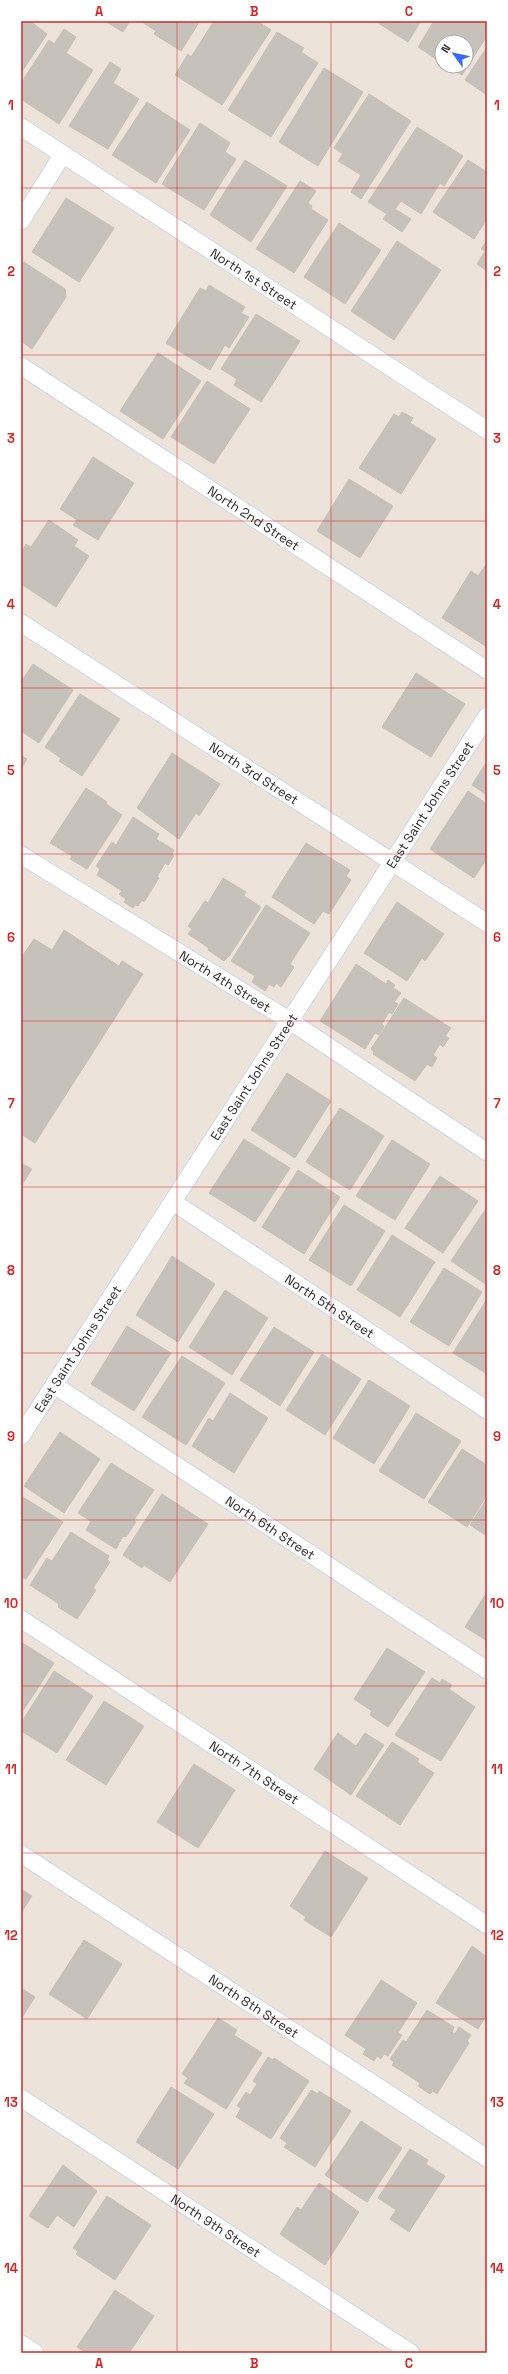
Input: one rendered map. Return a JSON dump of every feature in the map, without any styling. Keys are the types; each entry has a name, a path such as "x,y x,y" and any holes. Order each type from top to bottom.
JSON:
{"lane":[{"name":"North 1st Street","path":"21,127 487,430"},
{"path":"21,220 63,154"},
{"name":"North 2nd Street","path":"21,366 487,670"},
{"name":"North 3rd Street","path":"21,623 487,923"},
{"name":"East Saint Johns Street","path":"21,1436 487,716"},
{"name":"North 4th Street","path":"21,855 290,1021 487,1152"},
{"name":"North 5th Street","path":"173,1202 487,1410"},
{"name":"North 6th Street","path":"54,1385 487,1670"},
{"name":"North 7th Street","path":"21,1619 487,1925"},
{"name":"North 8th Street","path":"21,1854 487,2158"},
{"name":"North 9th Street","path":"21,2098 411,2353"},
{"path":"21,2344 35,2353"}],"building":[{"path":"21,21 30,21 47,34 21,73"},
{"path":"105,21 130,21 123,32"},
{"path":"140,21 200,21 181,51 154,34 156,31"},
{"path":"214,21 257,21 271,30 222,105 175,75 188,54 191,57"},
{"path":"375,21 421,21 408,42"},
{"path":"434,21 487,21 487,36 474,56 474,34 434,34 434,58 418,47"},
{"path":"64,29 76,37 66,53 93,70 59,124 21,99 21,83 49,40 54,44"},
{"path":"277,32 304,48 301,52 318,63 271,137 228,110"},
{"path":"487,47 487,95 465,80 469,74 474,74 474,66"},
{"path":"110,62 121,69 113,83 139,99 108,149 69,126"},
{"path":"324,68 363,92 318,166 279,142"},
{"path":"369,94 411,121 361,199 351,192 361,175 338,161 343,154 334,148"},
{"path":"147,102 190,130 156,183 112,155"},
{"path":"200,123 230,143 225,152 236,159 204,210 162,184"},
{"path":"417,127 463,156 444,186 440,183 421,214 401,201 395,209 411,219 402,232 383,219 387,214 368,202"},
{"path":"245,160 287,186 251,242 210,215"},
{"path":"468,160 487,172 487,219 474,239 433,212"},
{"path":"300,181 316,191 308,203 312,206 311,209 328,220 294,273 256,249"},
{"path":"66,198 114,228 79,282 32,252"},
{"path":"339,223 381,250 345,304 304,277"},
{"path":"487,240 487,271 477,264 485,251 481,249"},
{"path":"397,241 441,270 394,340 351,311"},
{"path":"24,262 65,289 66,297 32,349 21,341 21,266"},
{"path":"209,285 245,307 241,313 249,317 229,348 225,345 210,370 166,343 200,288 206,291"},
{"path":"256,314 300,341 261,402 234,385 237,379 221,369"},
{"path":"158,353 201,381 163,439 120,411"},
{"path":"207,381 250,409 214,464 171,437"},
{"path":"402,412 413,418 410,423 436,439 401,494 359,468 394,414 399,417"},
{"path":"93,457 134,483 98,540 73,525 77,520 60,509"},
{"path":"349,479 393,506 360,558 317,531"},
{"path":"49,520 78,540 74,546 89,556 56,607 21,584 21,553 26,544 31,547"},
{"path":"485,566 487,568 487,647 442,618 471,571 478,576"},
{"path":"33,664 73,690 39,743 21,731 21,682"},
{"path":"416,673 465,704 431,757 382,727"},
{"path":"80,694 120,719 82,776 59,761 61,758 45,747"},
{"path":"172,753 220,784 199,816 196,813 179,839 137,808"},
{"path":"21,755 27,759 21,769"},
{"path":"487,761 487,795 472,785"},
{"path":"86,788 107,802 106,804 122,815 87,869 70,859 72,856 50,843"},
{"path":"468,791 487,804 487,858 474,878 430,849"},
{"path":"133,817 159,834 156,839 174,850 172,854 174,856 168,865 165,863 157,877 159,878 144,902 142,900 138,906 135,905 133,908 124,902 126,899 119,894 122,891 97,875 100,869 96,866 112,842 116,845"},
{"path":"306,843 350,870 346,876 351,880 329,914 323,911 314,924 272,897"},
{"path":"223,878 246,892 244,896 261,907 230,955 224,961 208,950 209,948 188,934 192,929 188,926 205,901 208,903"},
{"path":"397,902 444,934 425,961 422,958 407,981 364,953"},
{"path":"266,905 310,933 290,964 294,967 281,987 276,983 274,987 269,984 265,991 252,982 255,976 231,961"},
{"path":"64,930 119,966 122,961 143,974 35,1143 21,1134 21,958 34,939 52,950"},
{"path":"356,964 386,984 388,980 395,985 393,988 401,993 394,1002 398,1004 392,1014 389,1012 382,1024 384,1026 379,1035 375,1033 365,1049 320,1021"},
{"path":"404,998 451,1028 445,1036 449,1038 443,1047 440,1044 433,1055 437,1058 432,1067 427,1064 415,1081 373,1054 374,1052 371,1049"},
{"path":"287,1073 331,1101 295,1158 251,1130"},
{"path":"340,1108 384,1136 350,1190 306,1162"},
{"path":"244,1139 290,1168 255,1222 209,1193"},
{"path":"392,1140 430,1164 395,1220 356,1196"},
{"path":"21,1163 32,1169 21,1186"},
{"path":"298,1170 340,1197 304,1254 262,1227"},
{"path":"440,1176 478,1201 443,1253 405,1228"},
{"path":"344,1205 385,1231 351,1286 309,1260"},
{"path":"487,1207 487,1285 451,1261"},
{"path":"392,1235 435,1262 400,1317 357,1290"},
{"path":"172,1256 215,1284 178,1342 136,1315"},
{"path":"444,1268 482,1292 449,1346 410,1322"},
{"path":"225,1290 268,1318 232,1375 189,1347"},
{"path":"487,1299 487,1374 453,1353"},
{"path":"127,1326 171,1353 134,1411 91,1384"},
{"path":"274,1327 314,1352 280,1406 240,1380"},
{"path":"322,1354 361,1379 325,1435 286,1410"},
{"path":"182,1356 225,1383 186,1445 142,1417"},
{"path":"369,1380 410,1406 374,1464 333,1438"},
{"path":"230,1393 268,1418 234,1473 192,1446 209,1418 213,1421"},
{"path":"416,1413 461,1441 424,1499 379,1471"},
{"path":"60,1432 100,1459 64,1513 24,1486"},
{"path":"462,1449 487,1465 487,1495 467,1527 428,1502"},
{"path":"111,1463 154,1490 134,1520 136,1522 126,1537 123,1536 116,1549 86,1530 91,1521 78,1513"},
{"path":"162,1494 208,1524 170,1582 144,1565 142,1568 123,1555"},
{"path":"21,1496 63,1522 26,1579 21,1577"},
{"path":"487,1498 487,1536 470,1525"},
{"path":"71,1532 109,1556 107,1560 110,1562 93,1588 96,1590 77,1619 58,1607 59,1604 30,1585 47,1558 52,1561"},
{"path":"487,1592 487,1641 465,1627"},
{"path":"21,1642 54,1663 21,1714"},
{"path":"387,1648 425,1672 388,1727 370,1715 372,1711 354,1699"},
{"path":"54,1671 93,1696 57,1753 21,1731 21,1723"},
{"path":"432,1678 440,1683 442,1679 452,1685 449,1689 475,1707 441,1761 395,1735"},
{"path":"104,1701 144,1726 106,1785 66,1760"},
{"path":"338,1733 356,1746 365,1733 384,1745 351,1795 314,1769"},
{"path":"392,1742 419,1759 417,1762 434,1773 400,1825 356,1796"},
{"path":"194,1764 235,1790 198,1848 157,1822"},
{"path":"325,1851 368,1878 331,1937 304,1920 306,1917 290,1906"},
{"path":"21,1889 32,1896 21,1913"},
{"path":"84,1940 122,1964 87,2019 49,1994"},
{"path":"472,1946 487,1957 487,2014 478,2029 436,2003"},
{"path":"381,1980 417,2003 398,2033 402,2035 388,2056 384,2054 381,2059 377,2056 374,2061 363,2054 366,2049 345,2035"},
{"path":"21,1988 35,1997 21,2019"},
{"path":"427,2010 454,2027 452,2032 455,2034 459,2027 471,2035 467,2041 469,2043 437,2094 433,2091 430,2094 418,2086 420,2083 392,2065 394,2062 390,2059 403,2040 406,2042"},
{"path":"218,2018 237,2030 234,2035 262,2053 226,2109 184,2083 188,2078 182,2074"},
{"path":"268,2057 273,2060 274,2058 309,2081 271,2139 236,2117 241,2108 237,2106 246,2092 250,2095 257,2084 253,2081"},
{"path":"171,2087 214,2114 178,2169 136,2142"},
{"path":"311,2090 318,2094 319,2091 351,2111 315,2167 284,2147 287,2143 280,2138"},
{"path":"361,2121 402,2148 367,2202 325,2175"},
{"path":"410,2149 428,2160 426,2164 445,2176 409,2232 390,2219 396,2210 378,2198"},
{"path":"63,2165 97,2191 74,2227 57,2215 48,2228 29,2216"},
{"path":"319,2183 359,2212 325,2265 280,2234 297,2207 301,2210"},
{"path":"107,2196 151,2225 115,2280 76,2254 78,2251 73,2248"},
{"path":"115,2290 154,2316 129,2353 86,2353 77,2347"}]}
